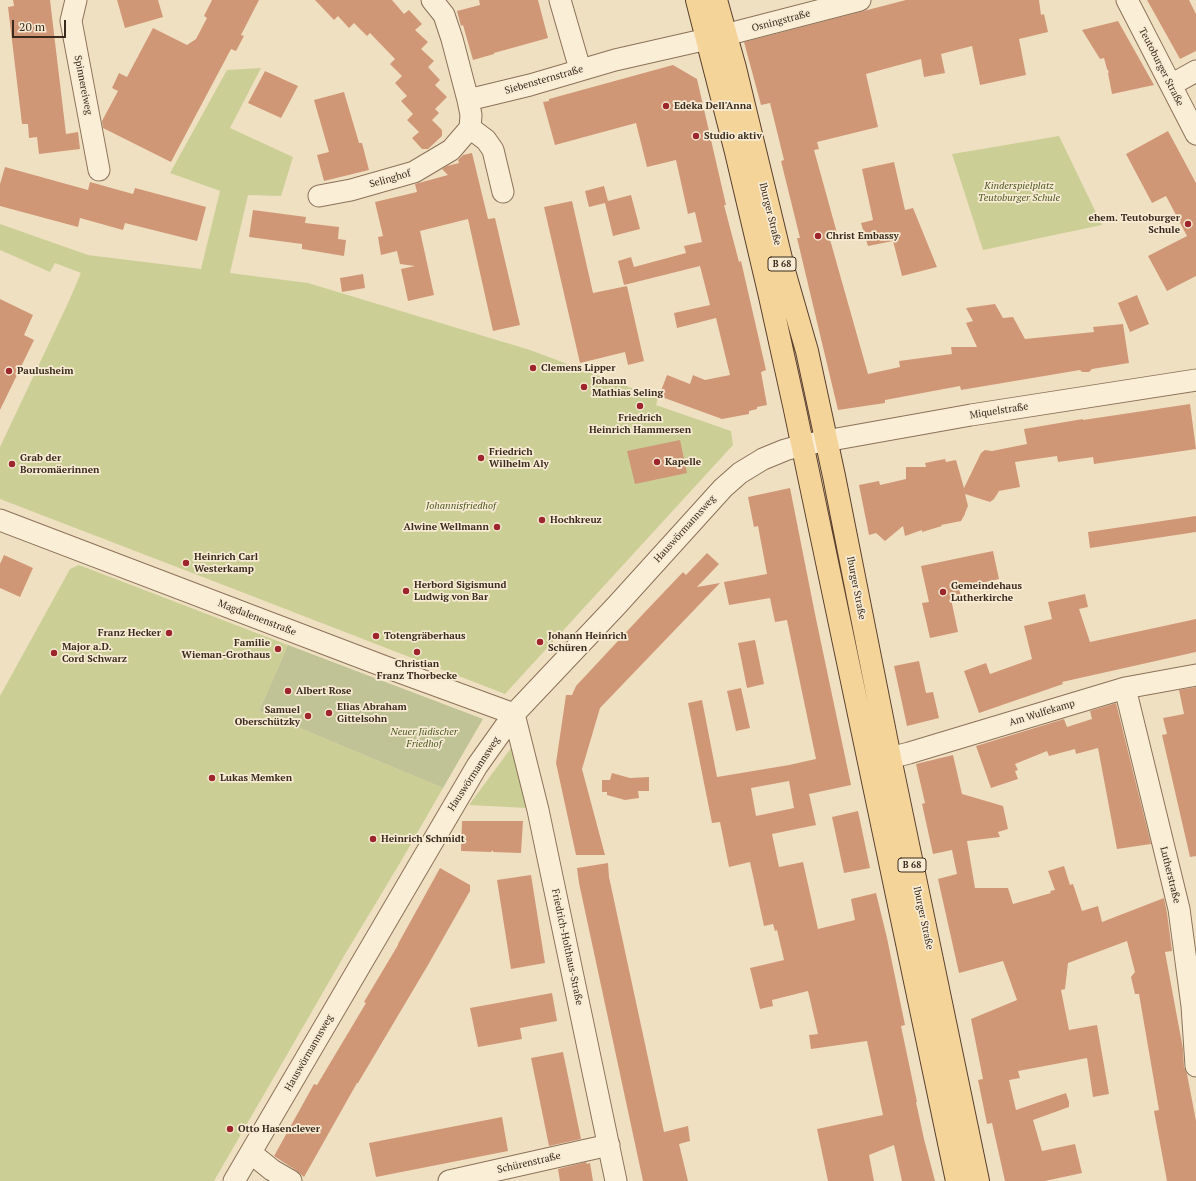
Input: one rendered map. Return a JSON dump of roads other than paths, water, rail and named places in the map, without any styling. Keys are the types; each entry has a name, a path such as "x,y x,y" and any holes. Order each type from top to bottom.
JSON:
{"main road":[{"name":"Iburger Straße","path":"697,0 716,37 735,68 784,271 807,351 978,1181"},
{"name":"Iburger Straße","path":"716,0 716,37 736,152 803,444 957,1181"}],"street":[{"name":"Spinnereiweg","path":"76,0 71,21 99,170"},
{"path":"432,0 444,15 452,39 468,100 470,128 486,140 493,150 503,192"},
{"path":"560,0 580,70"},
{"name":"Osningstraße","path":"716,37 860,0"},
{"name":"Teutoburger Straße","path":"1127,0 1196,134"},
{"name":"Siebensternstraße","path":"468,100 530,85 615,60 716,37"},
{"path":"1171,85 1196,71"},
{"name":"Selinghof","path":"319,196 351,190 414,172 451,150 470,128"},
{"name":"Miquelstraße","path":"803,444 970,415 1196,380"},
{"name":"Hauswörmannsweg","path":"234,1181 462,791 477,766 514,714 617,605 722,488 740,473 762,459 803,444"},
{"name":"Magdalenenstraße","path":"0,520 391,669 514,714"},
{"name":"Am Wulfekamp","path":"890,758 1125,688 1196,675"},
{"name":"Lutherstraße","path":"1125,688 1178,909 1192,1006 1196,1066"},
{"name":"Friedrich-Holthaus-Straße","path":"514,714 538,810 616,1181"},
{"name":"Schürenstraße","path":"449,1181 609,1145"},
{"path":"251,1153 272,1170 291,1181"}],"place":[{"name":"Edeka Dell'Anna","path":"666,106"},
{"name":"Studio aktiv","path":"696,136"},
{"name":"ehem. Teutoburger Schule","path":"1188,224"},
{"name":"Christ Embassy","path":"818,236"},
{"name":"Clemens Lipper","path":"533,368"},
{"name":"Paulusheim","path":"9,371"},
{"name":"Johann Mathias Seling","path":"584,387"},
{"name":"Friedrich Heinrich Hammersen","path":"640,406"},
{"name":"Friedrich Wilhelm Aly","path":"481,458"},
{"name":"Kapelle","path":"657,462"},
{"name":"Grab der Borromäerinnen","path":"12,464"},
{"name":"Hochkreuz","path":"542,520"},
{"name":"Alwine Wellmann","path":"497,527"},
{"name":"Heinrich Carl Westerkamp","path":"186,563"},
{"name":"Herbord Sigismund Ludwig von Bar","path":"406,591"},
{"name":"Gemeindehaus Lutherkirche","path":"943,592"},
{"name":"Franz Hecker","path":"169,633"},
{"name":"Totengräberhaus","path":"376,636"},
{"name":"Johann Heinrich Schüren","path":"540,642"},
{"name":"Familie Wieman-Grothaus","path":"278,649"},
{"name":"Christian Franz Thorbecke","path":"417,652"},
{"name":"Major a.D. Cord Schwarz","path":"54,653"},
{"name":"Albert Rose","path":"288,691"},
{"name":"Elias Abraham Gittelsohn","path":"329,713"},
{"name":"Samuel Oberschützky","path":"308,716"},
{"name":"Lukas Memken","path":"212,778"},
{"name":"Heinrich Schmidt","path":"373,839"},
{"name":"Otto Hasenclever","path":"230,1129"}],"park label":[{"name":"Kinderspielplatz Teutoburger Schule","path":"1019,192"},
{"name":"Johannisfriedhof","path":"461,506"},
{"name":"Neuer Jüdischer Friedhof","path":"424,738"}]}
